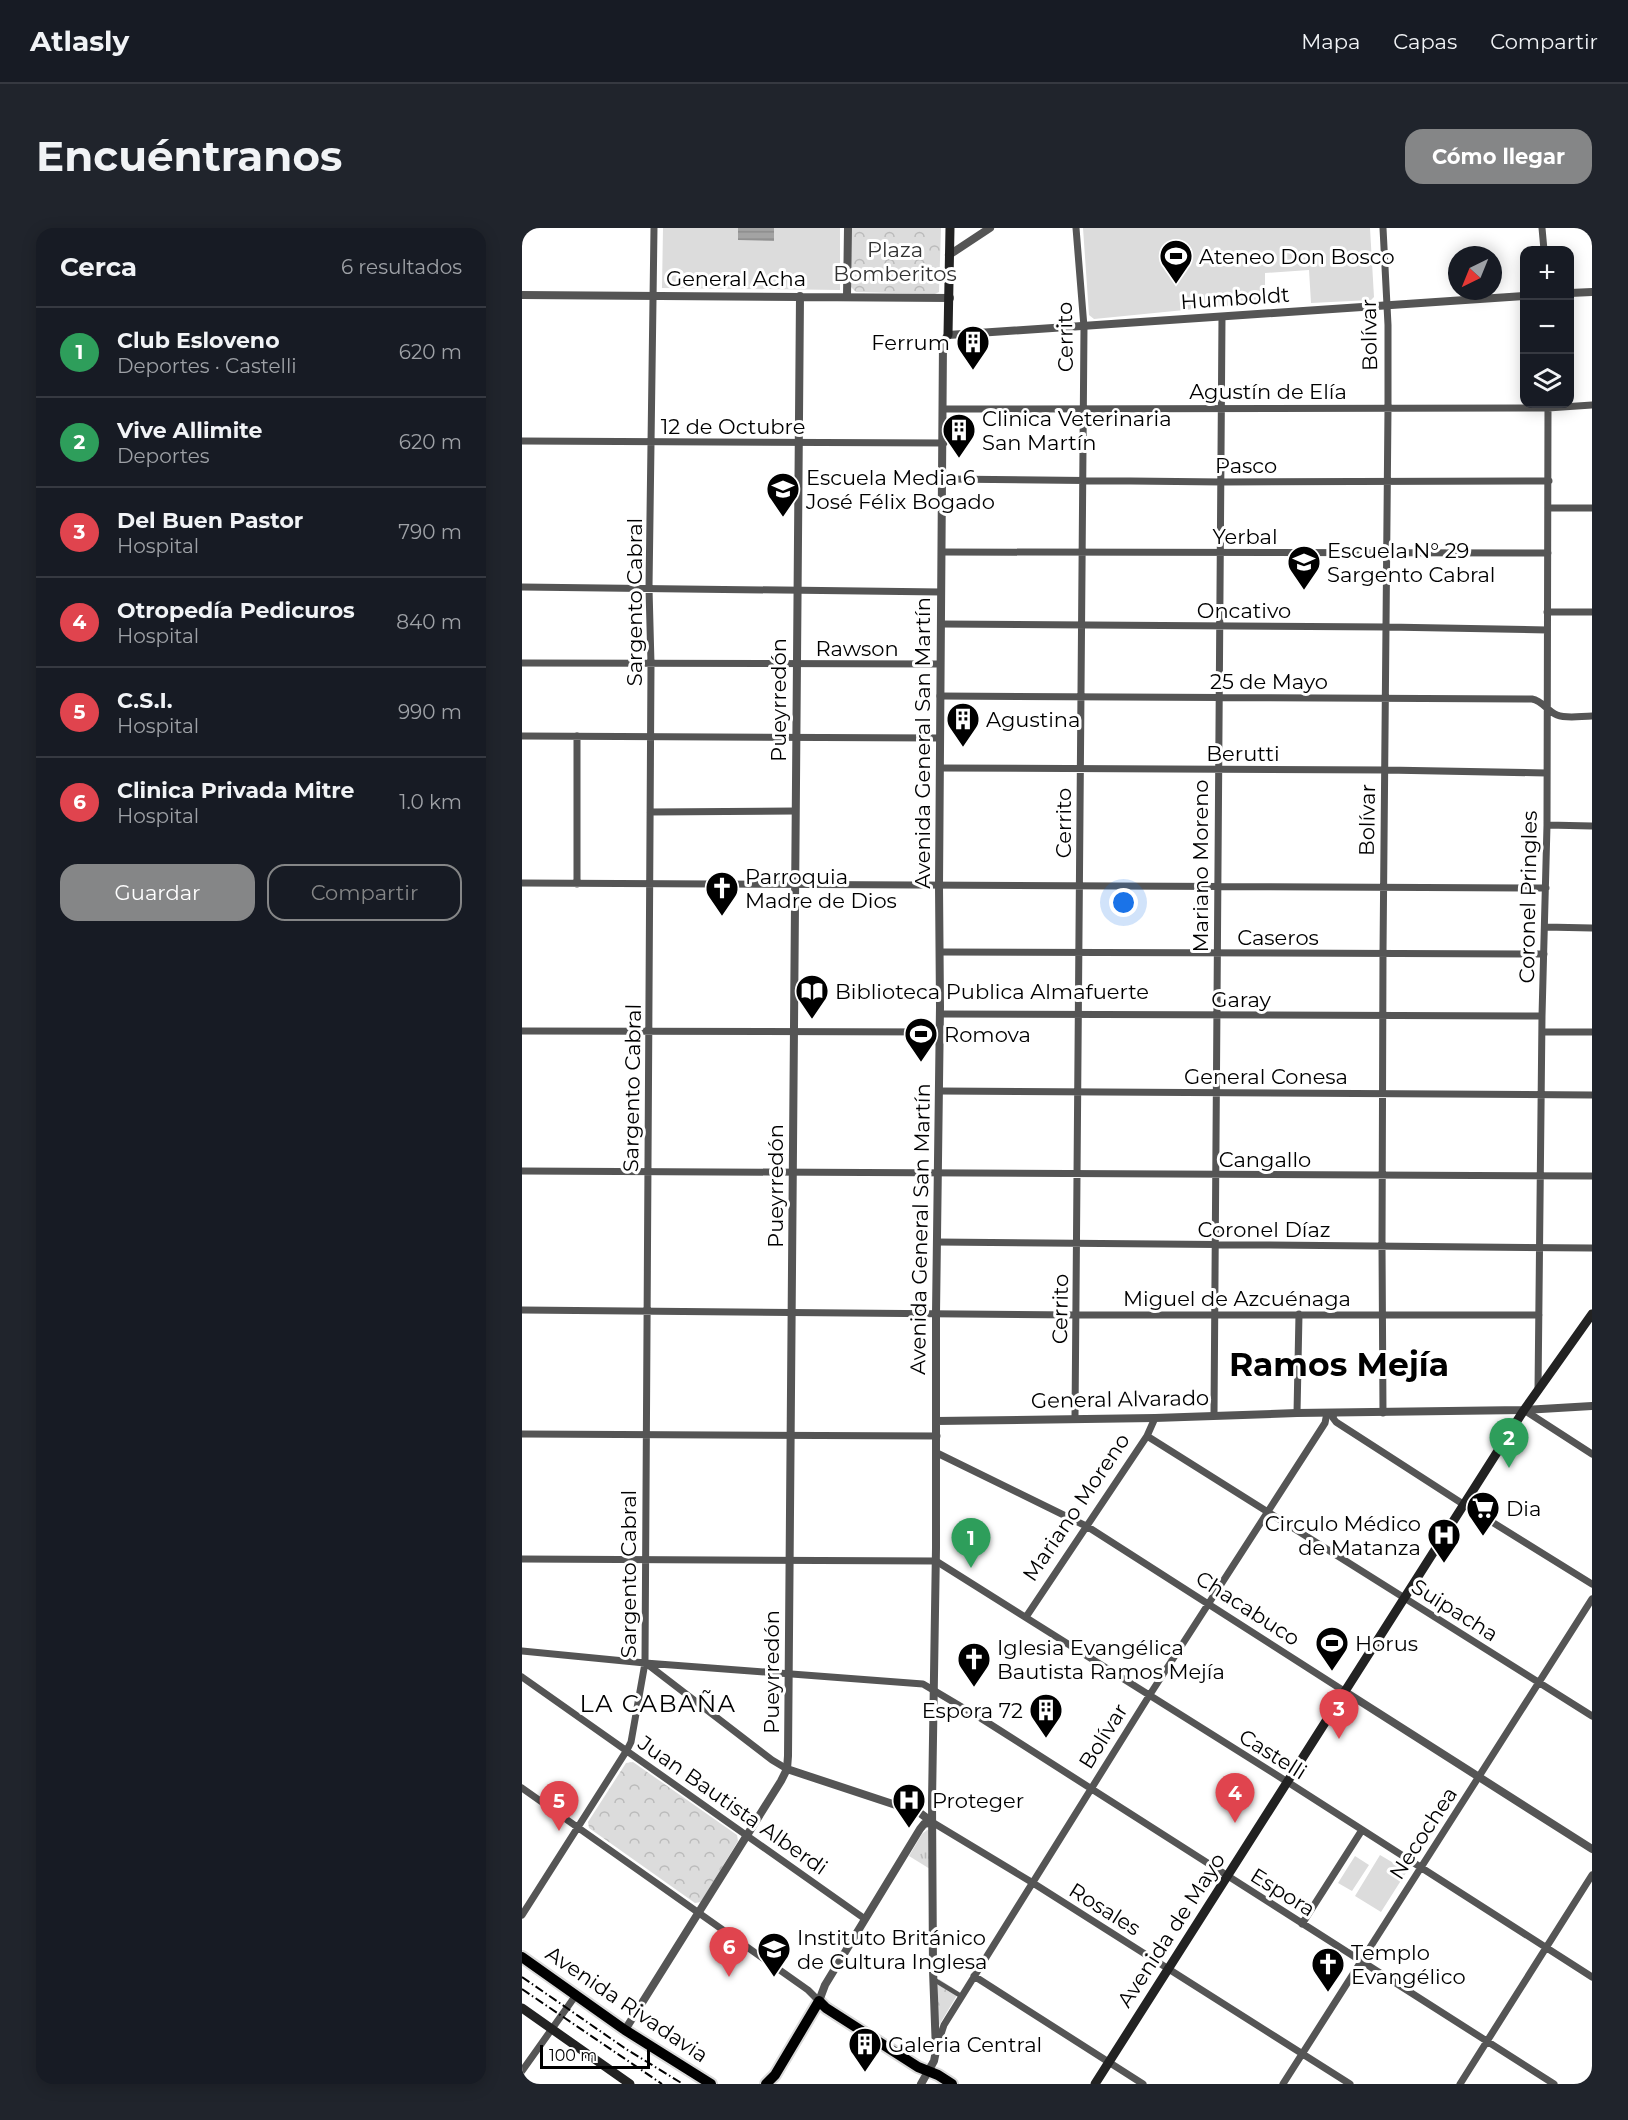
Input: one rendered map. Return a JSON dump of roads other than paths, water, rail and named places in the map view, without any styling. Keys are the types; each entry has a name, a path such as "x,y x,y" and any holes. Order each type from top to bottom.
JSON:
{"main road":[{"name":"Avenida General San Martín","path":"948,336 950,228"},
{"name":"Avenida de Mayo","path":"1095,2084 1463,1504 1524,1410 1592,1314"},
{"name":"Avenida Rivadavia","path":"522,1957 625,2030 711,2084"},
{"path":"766,2084 773,2079 819,2001 857,2028 928,2072 952,2084"},
{"path":"522,2008 628,2083"}],"street":[{"name":"Sargento Cabral","path":"522,1915 631,1742 645,1663 651,664 649,588 653,443 654,228"},
{"path":"847,296 848,228"},
{"path":"949,255 990,228"},
{"name":"Cerrito","path":"1075,1418 1084,327 1076,228"},
{"name":"Bolívar","path":"1383,228 1387,306 1388,408 1383,953 1383,1413"},
{"path":"1542,228 1544,246"},
{"path":"1574,293 1592,292"},
{"name":"General Acha","path":"522,295 950,298"},
{"name":"Pueyrredón","path":"625,2030 787,1769 791,1560 796,591 800,296"},
{"name":"Humboldt","path":"948,336 1520,296"},
{"name":"Mariano Moreno","path":"1214,1414 1219,1016 1222,317"},
{"name":"Avenida General San Martín","path":"936,2051 932,1822 940,1032 940,664 944,342 948,336"},
{"name":"Agustín de Elía","path":"1574,405 1592,405"},
{"name":"Agustín de Elía","path":"943,409 1520,406"},
{"name":"Coronel Pringles","path":"1538,1391 1542,1016 1547,825 1548,408"},
{"name":"12 de Octubre","path":"522,441 944,443"},
{"name":"Pasco","path":"944,479 1222,482 1549,481"},
{"path":"1549,508 1592,508"},
{"name":"Yerbal","path":"942,552 1548,553"},
{"path":"522,587 941,592"},
{"path":"1547,612 1592,612"},
{"name":"Oncativo","path":"941,624 1547,630"},
{"name":"Rawson","path":"522,663 940,664"},
{"name":"25 de Mayo","path":"940,696 1532,699 1541,702 1551,712 1561,716 1592,716"},
{"path":"522,736 940,738"},
{"path":"577,736 577,884"},
{"name":"Berutti","path":"940,768 1546,773"},
{"path":"650,812 795,811"},
{"path":"1547,825 1592,826"},
{"path":"522,883 1546,888"},
{"path":"1545,927 1592,928"},
{"name":"Caseros","path":"940,952 1544,954"},
{"name":"Garay","path":"940,1014 1542,1016"},
{"path":"522,1031 940,1032"},
{"path":"1542,1032 1592,1032"},
{"name":"General Conesa","path":"939,1091 1592,1095"},
{"name":"Cangallo","path":"522,1171 1592,1176"},
{"name":"Coronel Díaz","path":"937,1242 1592,1248"},
{"name":"Miguel de Azcuénaga","path":"522,1310 1076,1315 1539,1315"},
{"path":"1297,1413 1299,1314"},
{"name":"General Alvarado","path":"936,1421 1524,1410 1592,1406"},
{"path":"1524,1410 1592,1454"},
{"path":"1330,1413 1336,1422 1592,1584"},
{"name":"Bolívar","path":"921,2084 928,2072 944,2025 961,1996 1330,1413"},
{"name":"Mariano Moreno","path":"1026,1617 1147,1436 1155,1418"},
{"path":"522,1434 937,1436"},
{"name":"Suipacha","path":"1147,1436 1592,1716"},
{"name":"Chacabuco","path":"937,1453 1088,1527 1592,1849"},
{"path":"522,1559 936,1561"},
{"name":"Castelli","path":"936,1561 1592,1977"},
{"name":"Necochea","path":"1283,2084 1592,1599"},
{"name":"Espora","path":"522,1651 645,1663 923,1684 1554,2084"},
{"path":"645,1663 787,1769 920,1813 932,1822"},
{"name":"Juan Bautista Alberdi","path":"522,1677 865,1919"},
{"path":"522,1788 808,1990 819,2001 822,1990 920,1828 932,1822"},
{"name":"Rosales","path":"932,1822 1033,1883 1350,2084"},
{"path":"1302,1924 1362,1830"},
{"path":"1460,2084 1592,1875"},
{"path":"974,1976 1143,2084"},
{"path":"933,1978 961,1996"},
{"path":"522,2071 576,1995"}],"railway":[{"path":"522,1977 626,2049 683,2084"},
{"path":"522,1989 662,2084"}],"place":[{"name":"Ateneo Don Bosco","path":"1176,285"},
{"name":"Ferrum","path":"973,371"},
{"name":"Clinica Veterinaria San Martín","path":"959,459"},
{"name":"Escuela Media 6 José Félix Bogado","path":"783,518"},
{"name":"Escuela N° 29 Sargento Cabral","path":"1304,591"},
{"name":"Agustina","path":"963,748"},
{"name":"Parroquia Madre de Dios","path":"722,917"},
{"name":"Biblioteca Publica Almafuerte","path":"812,1020"},
{"name":"Romova","path":"921,1063"},
{"name":"Vive Allimite","path":"1509,1468"},
{"name":"Dia","path":"1483,1537"},
{"name":"Circulo Médico de Matanza","path":"1444,1564"},
{"name":"Club Esloveno","path":"971,1568"},
{"name":"Horus","path":"1332,1672"},
{"name":"Iglesia Evangélica Bautista Ramos Mejía","path":"974,1688"},
{"name":"Espora 72","path":"1046,1739"},
{"name":"Del Buen Pastor","path":"1339,1739"},
{"name":"Otropedía Pedicuros","path":"1235,1823"},
{"name":"Proteger","path":"909,1829"},
{"name":"C.S.I.","path":"559,1831"},
{"name":"Clinica Privada Mitre","path":"729,1977"},
{"name":"Instituto Británico de Cultura Inglesa","path":"774,1978"},
{"name":"Templo Evangélico","path":"1328,1993"},
{"name":"Galeria Central","path":"865,2073"}],"district":[{"name":"Ramos Mejía","path":"1339,1364"},
{"name":"LA CABAÑA","path":"658,1703"}],"park label":[{"name":"Plaza Bomberitos","path":"895,261"}]}
